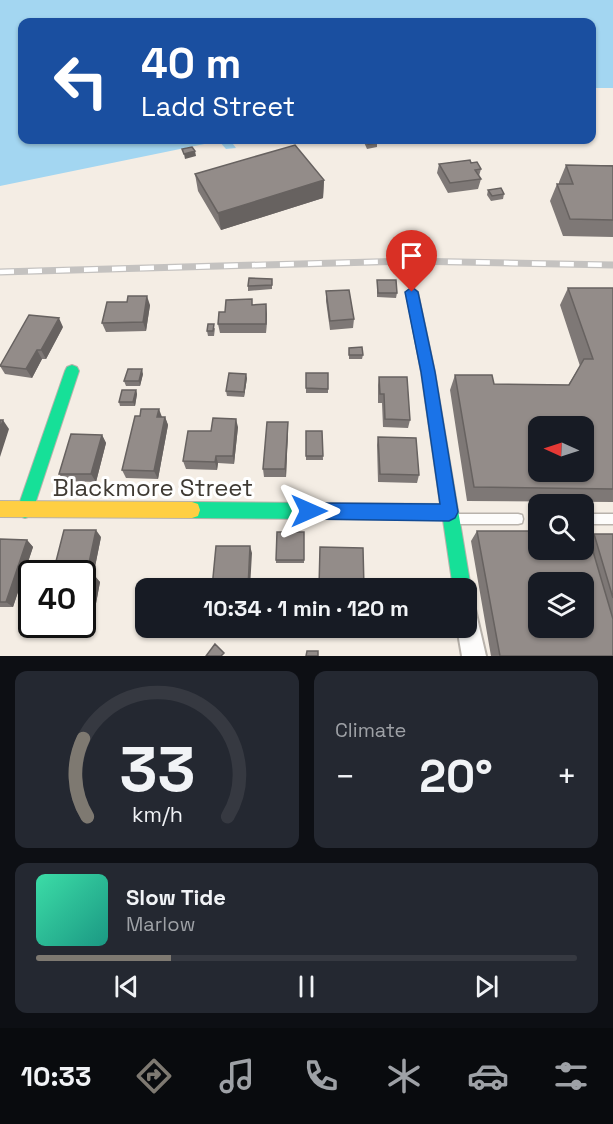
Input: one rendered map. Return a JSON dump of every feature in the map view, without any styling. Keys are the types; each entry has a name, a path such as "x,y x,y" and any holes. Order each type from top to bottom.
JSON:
{"street":[{"path":"412,292 428,372 460,578"},
{"path":"25,510 72,371"},
{"name":"Blackmore Street","path":"0,509 450,516"},
{"path":"471,638 474,656"}],"lane":[{"path":"450,516 518,519"},
{"path":"594,519 613,519"}],"water":[{"path":"0,0 613,0 613,88 596,88 596,18 18,18 18,144 204,144 0,186"},
{"path":"222,144 233,144 236,148 226,149"}],"building":[{"path":"295,145 324,180 218,213 195,174"},
{"path":"192,147 195,151 184,154 182,149"},
{"path":"470,160 471,163 477,162 481,169 475,170 481,179 450,183 439,164"},
{"path":"566,165 613,166 613,220 570,219 557,184 573,184"},
{"path":"501,188 504,194 492,196 488,190"},
{"path":"249,278 272,279 272,285 248,286"},
{"path":"377,280 396,280 397,293 378,293"},
{"path":"568,288 613,288 613,489 474,487 455,375 492,375 494,384 569,385 584,359 593,359"},
{"path":"349,290 354,319 330,321 326,291"},
{"path":"128,296 147,296 143,322 102,323 107,302 127,302"},
{"path":"252,299 252,305 266,304 266,324 218,324 219,312 225,312 226,300"},
{"path":"29,315 59,318 41,350 37,350 26,369 0,366"},
{"path":"208,324 214,324 213,331 207,331"},
{"path":"362,347 363,355 349,355 349,348"},
{"path":"128,369 142,369 139,381 124,381"},
{"path":"229,373 246,374 244,392 226,391"},
{"path":"306,373 328,373 328,389 306,388"},
{"path":"379,377 407,377 410,420 385,419 384,394 380,394"},
{"path":"122,390 136,390 133,402 119,402"},
{"path":"141,409 159,409 157,417 165,417 154,471 122,470 135,416 140,416"},
{"path":"213,418 236,419 233,456 216,456 215,462 183,461 188,431 211,431"},
{"path":"267,422 288,422 285,469 263,469"},
{"path":"306,431 322,431 323,456 306,456"},
{"path":"71,434 102,435 91,474 59,474"},
{"path":"378,437 416,438 419,475 380,474"},
{"path":"64,530 96,530 90,560 56,560"},
{"path":"477,531 528,531 528,560 594,560 594,555 613,619 613,656 500,656"},
{"path":"277,532 304,532 304,560 276,560"},
{"path":"594,534 613,534 613,598"},
{"path":"0,539 27,540 20,560 18,560 18,567 6,602 0,602"},
{"path":"216,546 250,546 248,578 213,578"},
{"path":"320,547 363,548 364,578 319,578"},
{"path":"215,644 224,653 221,656 206,656"},
{"path":"307,651 318,651 318,656 306,656"}],"railway":[{"path":"0,272 409,261 613,265"}],"traffic: fast":[{"path":"412,292 428,372 460,578"},
{"path":"25,510 72,371"},
{"path":"192,510 449,512"}],"traffic: slow":[{"path":"0,509 192,510"}],"route":[{"path":"309,511 449,512 428,372 412,292"}]}
